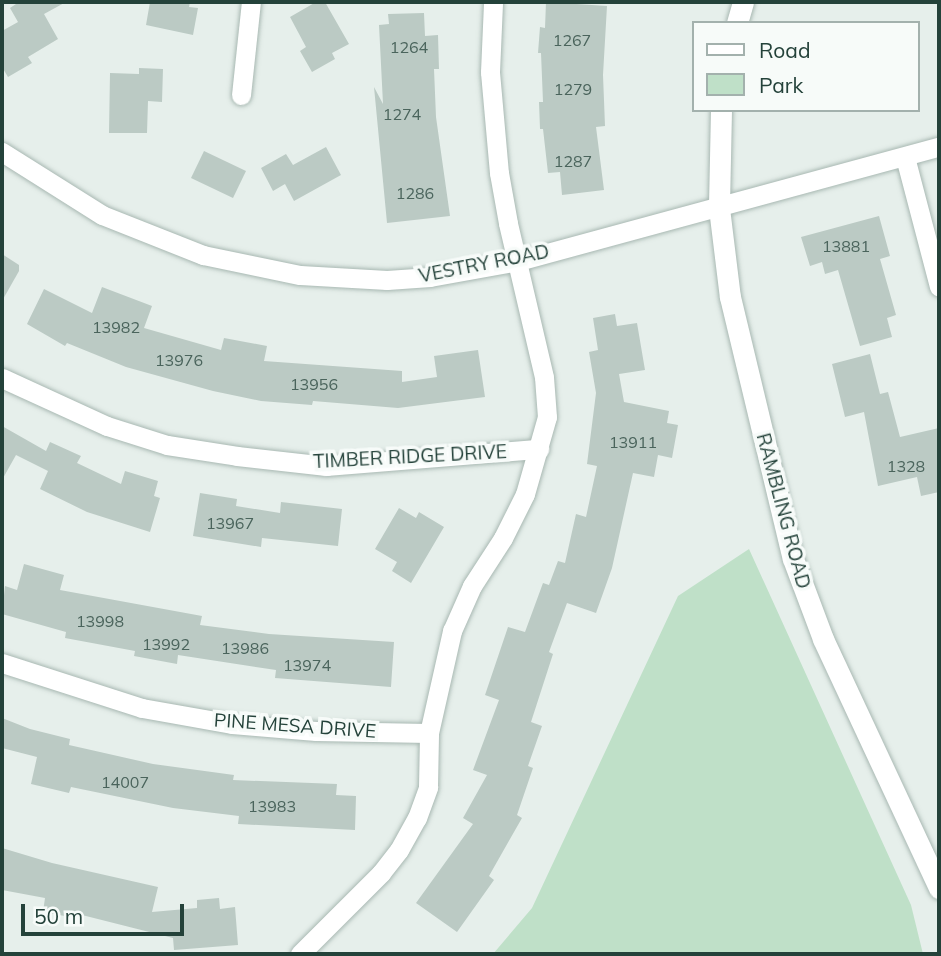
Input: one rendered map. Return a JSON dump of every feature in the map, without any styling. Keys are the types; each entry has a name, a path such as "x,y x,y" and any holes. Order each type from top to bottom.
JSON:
{"street":[{"path":"241,95 251,2"},
{"path":"300,954 399,850 417,818 428,787 429,733 452,631 472,586 525,494 547,417 544,377 508,223 494,122 490,72 494,2"},
{"path":"738,21 743,2"},
{"name":"RAMBLING ROAD","path":"721,112 719,208 724,261 738,337 793,559 823,639 939,888"},
{"name":"VESTRY ROAD","path":"2,152 102,215 152,237 253,267 300,275 387,280 474,270 518,261 939,147"},
{"path":"905,157 939,287"},
{"name":"TIMBER RIDGE DRIVE","path":"2,378 107,426 167,445 237,456 326,466 539,449"},
{"name":"PINE MESA DRIVE","path":"2,663 142,708 232,724 316,731 429,733"}],"green space":[{"path":"749,549 911,905 923,954 493,954 532,908 678,596"}],"building":[{"path":"19,2 66,2 44,14 58,39 28,57 32,63 8,77 2,67 2,31 18,22 10,8"},
{"path":"150,2 190,2 189,7 198,8 193,35 146,25"},
{"path":"316,2 325,2 349,44 332,53 335,59 312,72 300,51 306,47 290,17"},
{"path":"546,2 607,6 603,75 605,126 596,127 604,190 562,195 560,172 548,173 543,129 540,129 539,102 543,102 541,53 538,53 540,27 545,28"},
{"path":"424,13 425,36 438,35 439,69 434,69 436,117 450,216 387,223 374,87 383,104 379,25 389,24 388,14"},
{"path":"139,68 163,69 162,102 148,101 147,133 109,133 110,73 139,74"},
{"path":"326,147 341,175 294,201 285,184 273,191 261,168 286,154 293,165"},
{"path":"204,151 246,171 233,198 191,178"},
{"path":"879,216 890,256 880,259 896,315 887,318 892,337 860,346 838,270 825,274 822,262 810,266 801,237"},
{"path":"2,254 19,265 19,271 2,301"},
{"path":"102,287 152,306 144,328 221,350 224,338 267,346 264,361 402,371 402,382 437,377 434,356 478,350 485,397 398,408 313,401 312,405 261,401 126,367 67,343 65,346 27,324 44,289 92,313"},
{"path":"615,314 617,326 637,323 645,370 619,374 624,402 669,411 667,423 678,425 672,458 658,455 654,477 633,473 612,568 596,613 567,603 549,652 553,654 531,722 542,726 528,766 533,768 517,815 522,818 489,876 494,880 457,932 416,903 473,824 463,818 487,775 473,770 499,700 485,695 508,627 525,632 543,583 549,585 558,561 565,563 576,514 586,517 597,466 587,464 596,393 589,352 598,350 593,318"},
{"path":"870,354 880,394 888,392 900,437 939,428 939,492 921,496 917,477 878,486 864,412 845,417 832,364"},
{"path":"2,426 46,451 50,442 81,456 77,463 121,484 125,471 158,481 154,496 160,498 150,532 87,512 40,489 48,471 16,455 2,480"},
{"path":"200,493 237,499 236,506 280,513 281,502 342,509 338,546 262,538 261,547 193,536"},
{"path":"399,508 416,518 419,512 444,527 411,583 392,571 397,562 375,549"},
{"path":"24,564 64,575 60,590 202,616 200,625 269,634 394,642 391,687 275,678 276,670 178,655 177,664 134,656 135,651 65,638 66,632 2,614 5,586 17,590"},
{"path":"2,718 30,729 70,739 69,745 153,764 234,775 233,780 337,784 336,795 356,796 355,830 238,824 239,816 173,808 71,787 69,793 31,784 37,757 2,748"},
{"path":"2,848 52,863 158,887 152,912 197,908 197,900 219,898 220,909 235,907 238,945 174,950 173,938 82,915 81,919 43,912 45,898 2,890"}]}
